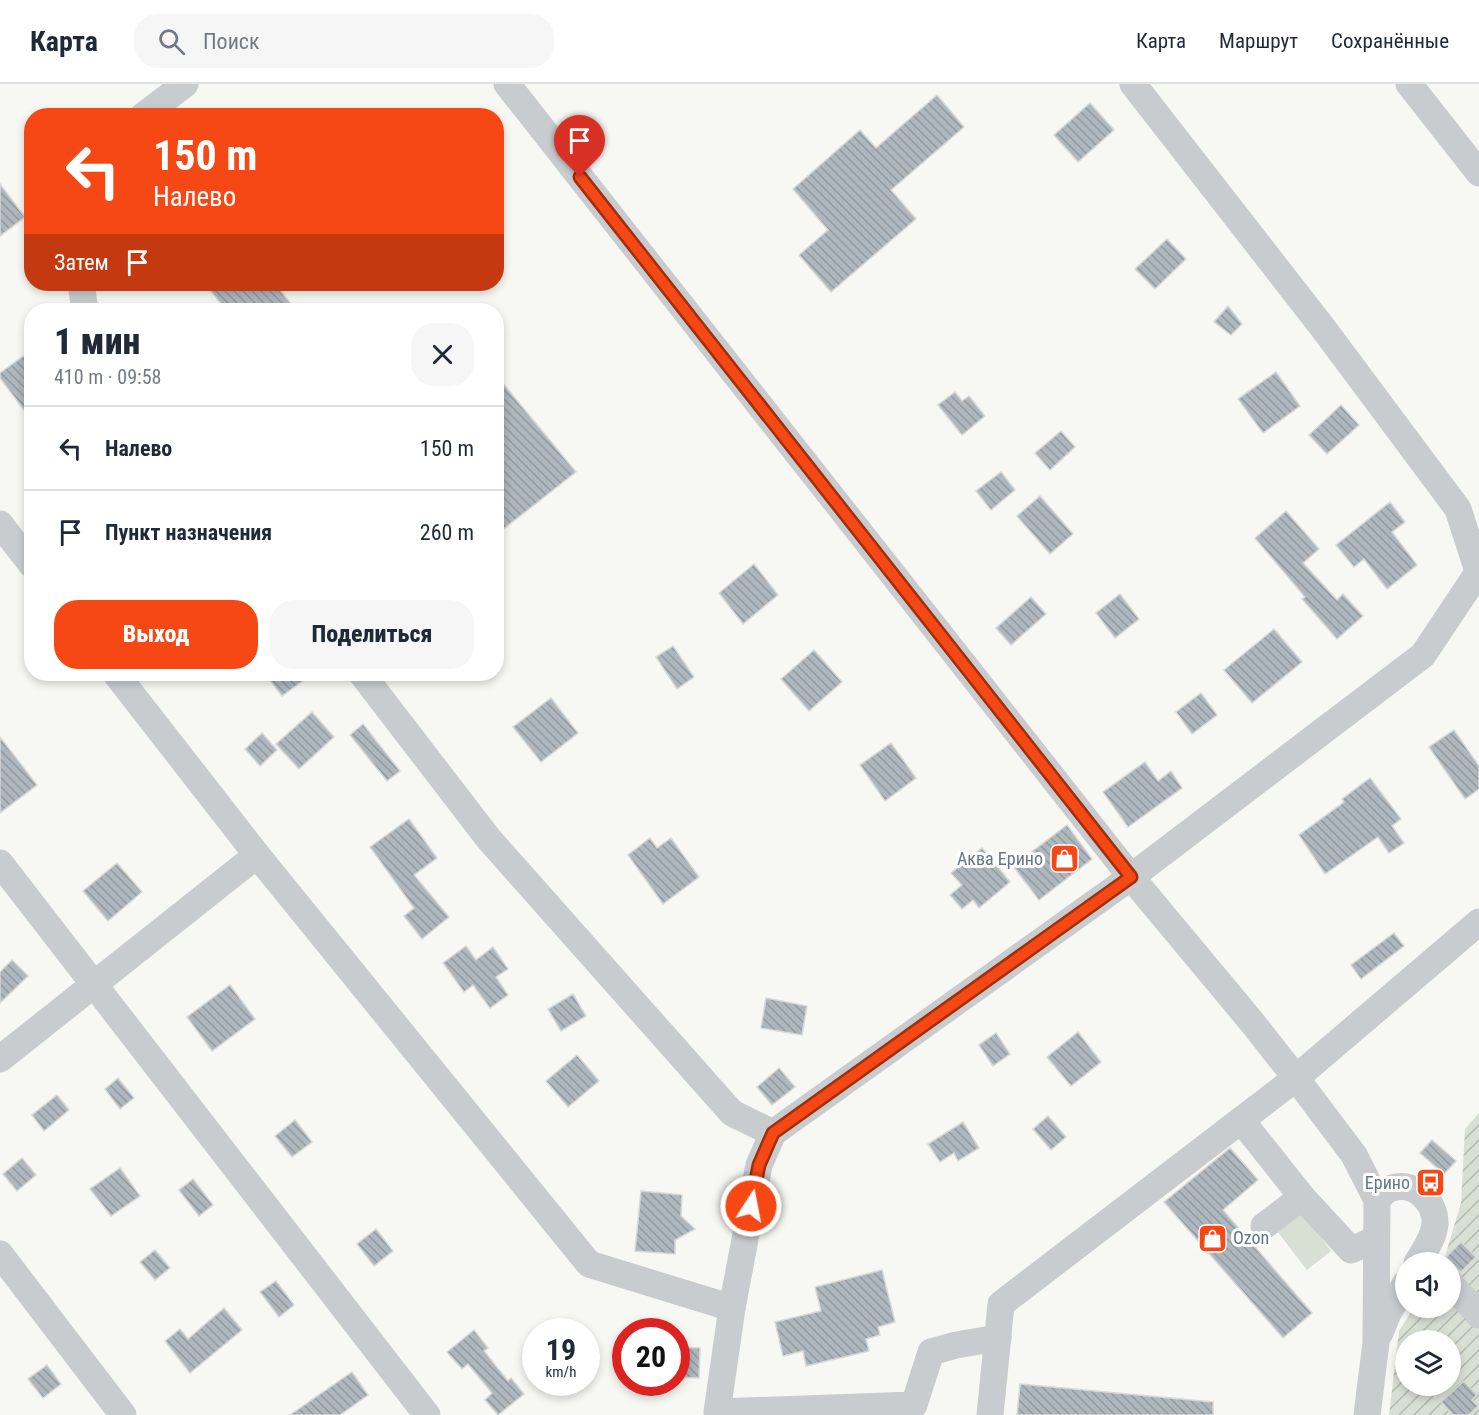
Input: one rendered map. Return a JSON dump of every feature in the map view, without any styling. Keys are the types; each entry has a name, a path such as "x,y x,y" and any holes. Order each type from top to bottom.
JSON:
{"street":[{"path":"153,108 184,84"},
{"path":"507,84 1131,877 1251,1021 1354,1155 1377,1199 1376,1343 1367,1415"},
{"path":"998,1338 931,1352 914,1406 717,1412 732,1308 759,1165 773,1133 1131,877 1423,655 1478,572 1458,509 1316,318 1133,84"},
{"path":"1409,84 1479,173"},
{"path":"0,524 24,555"},
{"path":"121,681 257,855 589,1264 732,1308"},
{"path":"367,681 488,838 732,1113 773,1133"},
{"path":"0,1059 257,855"},
{"path":"0,863 427,1415"},
{"path":"990,1415 1001,1304 1296,1078 1479,922"},
{"path":"1241,1120 1302,1197 1351,1250 1376,1239"},
{"path":"1377,1199 1385,1191 1403,1187 1412,1189 1427,1198 1432,1206 1435,1226 1427,1252"},
{"path":"1264,1226 1302,1197"},
{"path":"0,1254 123,1415"},
{"path":"1461,1295 1479,1315"},
{"path":"1376,1343 1395,1301"}],"shaded area":[{"path":"1479,1113 1479,1415 1389,1415 1395,1365 1395,1396 1461,1396 1461,1330 1400,1330 1407,1318 1461,1318 1461,1252 1446,1252 1461,1203 1465,1129"},
{"path":"1299,1208 1331,1251 1307,1270 1274,1227"}],"building":[{"path":"937,95 964,127 891,190 916,219 831,292 799,255 828,230 793,189 860,130 876,148"},
{"path":"1090,103 1114,130 1078,162 1054,135"},
{"path":"0,184 24,218 0,236"},
{"path":"1167,239 1186,259 1155,289 1135,269"},
{"path":"211,291 281,291 290,303 220,303"},
{"path":"1228,306 1242,324 1231,335 1214,322"},
{"path":"24,356 24,410 0,378 0,373"},
{"path":"1276,372 1300,406 1263,433 1238,399"},
{"path":"504,385 576,472 504,529"},
{"path":"955,392 962,401 969,396 985,416 962,435 938,405"},
{"path":"1341,405 1359,425 1327,454 1309,435"},
{"path":"1061,431 1075,447 1050,470 1035,453"},
{"path":"1001,472 1015,490 991,510 976,491"},
{"path":"1040,496 1073,534 1050,554 1017,516"},
{"path":"1390,502 1405,522 1392,532 1417,565 1387,589 1364,559 1354,567 1336,545"},
{"path":"1286,511 1319,549 1303,563 1337,600 1343,594 1363,616 1337,639 1302,599 1305,597 1255,538"},
{"path":"754,564 778,595 743,624 719,593"},
{"path":"1120,594 1139,619 1115,638 1096,613"},
{"path":"1031,597 1046,614 1011,645 996,628"},
{"path":"1274,629 1302,662 1252,703 1224,670"},
{"path":"673,646 694,677 677,689 656,657"},
{"path":"814,650 842,682 809,711 781,679"},
{"path":"270,681 302,681 282,696"},
{"path":"1201,693 1217,715 1192,734 1176,712"},
{"path":"551,698 578,733 541,762 513,727"},
{"path":"312,712 334,737 299,769 276,744"},
{"path":"363,724 400,771 387,781 350,735"},
{"path":"1454,730 1479,766 1479,789 1465,799 1429,747"},
{"path":"262,733 277,750 260,766 245,749"},
{"path":"0,737 37,785 0,813"},
{"path":"891,743 916,778 885,801 860,765"},
{"path":"1145,762 1158,781 1171,771 1182,788 1128,827 1103,792"},
{"path":"1370,778 1401,819 1392,826 1404,843 1389,853 1378,837 1325,874 1299,835 1344,802 1342,799"},
{"path":"409,819 437,858 414,875 449,917 422,939 404,916 414,908 370,847"},
{"path":"1067,825 1092,859 1039,900 1013,866"},
{"path":"650,838 657,848 671,838 699,877 663,904 628,855"},
{"path":"982,848 1010,882 979,908 973,900 962,909 950,895 962,885 951,873"},
{"path":"117,863 142,892 108,921 83,891"},
{"path":"1394,933 1404,946 1361,979 1351,965"},
{"path":"466,946 476,960 493,947 508,969 496,977 508,995 490,1008 473,985 464,992 443,963"},
{"path":"12,960 28,976 0,1003 0,972"},
{"path":"230,985 255,1019 212,1051 187,1017"},
{"path":"573,994 586,1016 561,1031 548,1009"},
{"path":"766,998 807,1006 802,1035 761,1028"},
{"path":"1078,1032 1101,1062 1071,1086 1047,1057"},
{"path":"996,1033 1010,1054 993,1066 979,1045"},
{"path":"577,1055 599,1081 568,1107 546,1081"},
{"path":"779,1068 795,1087 772,1105 757,1087"},
{"path":"118,1078 134,1098 120,1109 105,1089"},
{"path":"57,1095 69,1110 44,1131 32,1115"},
{"path":"1048,1116 1066,1137 1051,1150 1033,1129"},
{"path":"295,1120 312,1142 292,1157 275,1136"},
{"path":"963,1122 979,1148 958,1161 954,1153 940,1162 928,1144"},
{"path":"1432,1140 1456,1161 1444,1174 1420,1153"},
{"path":"1230,1148 1258,1180 1223,1210 1312,1313 1283,1338 1164,1202"},
{"path":"22,1158 36,1175 17,1191 3,1174"},
{"path":"120,1168 140,1196 111,1216 90,1189"},
{"path":"193,1179 213,1205 199,1216 179,1190"},
{"path":"641,1191 682,1195 681,1216 695,1229 675,1240 675,1254 635,1251"},
{"path":"376,1229 393,1251 374,1266 357,1244"},
{"path":"1461,1242 1476,1257 1461,1272 1461,1252 1451,1252"},
{"path":"155,1250 170,1268 155,1280 140,1262"},
{"path":"882,1270 895,1322 878,1327 880,1335 866,1339 869,1351 806,1366 803,1351 783,1356 775,1322 821,1311 815,1287"},
{"path":"276,1281 294,1305 279,1317 260,1292"},
{"path":"224,1308 242,1330 190,1373 165,1341 180,1329 188,1339"},
{"path":"474,1330 488,1348 484,1351 508,1381 511,1378 522,1392 522,1396 498,1415 485,1400 492,1393 468,1364 462,1369 447,1352"},
{"path":"690,1348 700,1348 699,1378 690,1378"},
{"path":"47,1365 61,1384 43,1398 28,1379"},
{"path":"352,1372 368,1395 340,1415 290,1415"},
{"path":"1464,1381 1477,1395 1472,1400 1478,1406 1469,1415 1453,1415 1441,1402 1448,1396 1461,1396 1461,1384"},
{"path":"1020,1384 1213,1402 1213,1415 1017,1415"}],"place":[{"name":"Аква Ерино","path":"1064,859"},
{"name":"Ерино","path":"1431,1183"},
{"name":"Ozon","path":"1212,1238"}],"route":[{"path":"580,177 1131,877 773,1133 759,1165 751,1206"}]}
